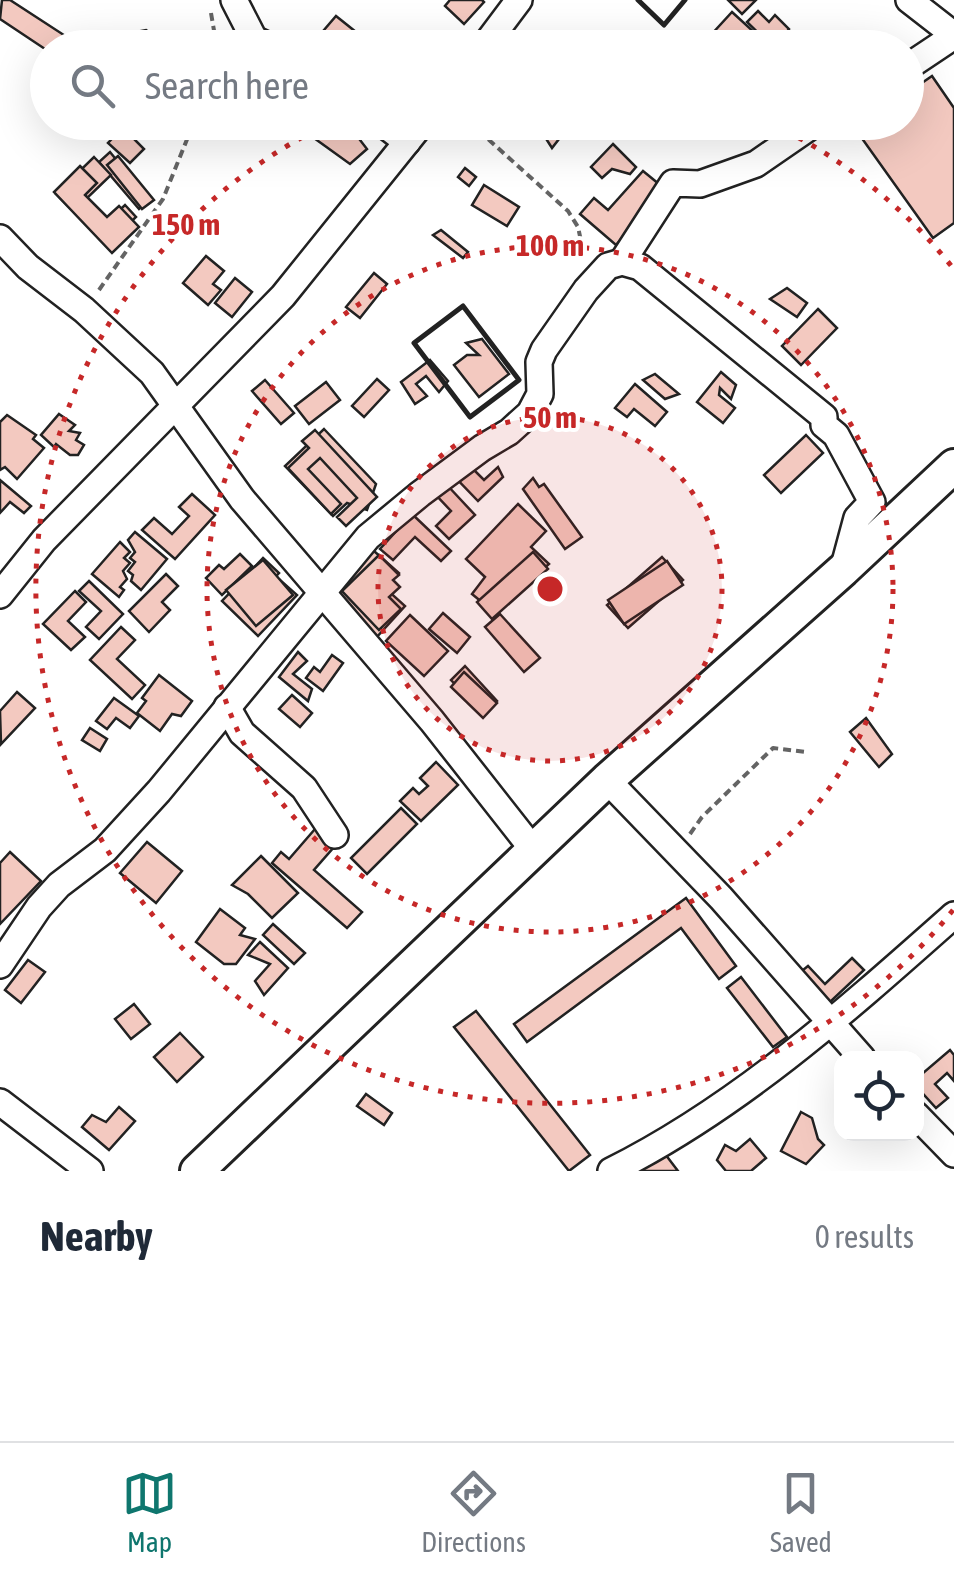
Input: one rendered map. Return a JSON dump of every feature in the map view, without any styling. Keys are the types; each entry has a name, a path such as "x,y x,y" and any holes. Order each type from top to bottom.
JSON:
{"main road":[{"path":"197,1171 607,780 950,478"}],"street":[{"path":"234,0 249,30"},
{"path":"496,30 518,0"},
{"path":"909,0 954,35"},
{"path":"935,0 954,35"},
{"path":"924,56 954,35"},
{"path":"0,595 44,540 283,296 409,140"},
{"path":"622,262 673,183 700,184 756,164 791,140"},
{"path":"0,238 28,267 84,310 152,372 242,499 432,721 535,852"},
{"path":"0,965 39,907 59,885 105,850 368,536 530,414 540,394 544,350 608,266 622,262 640,267 824,417 824,424 836,435 872,502 857,518 843,570"},
{"path":"227,707 242,732 304,788 335,836"},
{"path":"607,780 778,960 855,1051"},
{"path":"612,1171 722,1106 829,1024 954,915"},
{"path":"0,1102 90,1171"},
{"path":"924,1123 954,1154"}],"path":[{"path":"210,0 214,30"},
{"path":"84,310 164,198 187,140"},
{"path":"488,140 568,211 582,242 586,290"},
{"path":"678,856 702,817 774,748 806,752"}],"building":[{"path":"2,0 10,0 56,30 30,30 30,39 0,19"},
{"path":"450,0 484,2 464,24 445,6"},
{"path":"728,0 756,0 742,14"},
{"path":"758,11 769,22 775,15 789,29 755,30 747,22"},
{"path":"732,12 752,30 716,30"},
{"path":"336,16 354,30 324,30"},
{"path":"932,76 954,108 954,223 933,238 863,140 924,140 924,82"},
{"path":"135,140 144,149 130,163 108,143"},
{"path":"317,140 360,140 367,149 350,164"},
{"path":"613,144 636,167 630,174 612,169 602,178 591,167"},
{"path":"110,152 149,200 139,209 99,162"},
{"path":"118,156 154,200 142,209 107,165"},
{"path":"94,157 111,175 86,199 108,221 125,205 136,217 107,245 56,194"},
{"path":"80,166 97,183 85,195 107,217 119,206 139,227 112,253 54,192"},
{"path":"465,168 476,177 469,186 458,177"},
{"path":"643,171 665,189 616,245 580,214 594,198 608,210"},
{"path":"484,185 519,207 507,226 472,205"},
{"path":"441,230 468,252 463,258 433,235"},
{"path":"206,256 224,271 213,284 221,290 208,305 183,283"},
{"path":"374,273 387,284 360,318 346,307"},
{"path":"235,278 252,292 232,317 215,303"},
{"path":"787,288 807,303 797,317 770,299"},
{"path":"818,309 837,328 801,365 782,346"},
{"path":"482,339 509,374 479,397 454,365 467,355 479,355 466,343"},
{"path":"430,360 448,381 439,392 426,376 416,384 427,396 415,404 401,382"},
{"path":"721,372 736,385 731,399 720,388 719,395 735,408 723,423 697,402"},
{"path":"655,374 679,394 665,399 643,380"},
{"path":"377,379 389,390 364,417 352,406"},
{"path":"265,380 294,413 281,424 252,391"},
{"path":"326,382 340,400 309,424 295,406"},
{"path":"635,384 667,412 655,426 634,409 627,417 615,408"},
{"path":"59,414 75,425 69,431 80,433 76,440 84,445 78,455 70,455 56,444 54,447 41,435"},
{"path":"7,415 36,435 33,439 44,448 17,479 5,467 0,470 0,422"},
{"path":"324,429 376,484 367,510 347,503 333,516 285,466"},
{"path":"315,430 377,497 346,526 337,517 357,498 320,458 308,469 341,504 331,514 288,468 309,448 302,441"},
{"path":"806,435 823,453 781,493 764,475"},
{"path":"467,463 484,480 498,467 503,477 478,501 453,475"},
{"path":"533,478 539,487 544,484 582,537 565,549 523,489"},
{"path":"0,480 31,506 24,513 10,502 0,513"},
{"path":"447,485 475,515 449,539 436,526 451,511 436,495"},
{"path":"192,494 215,515 175,559 142,530 154,518 172,534 189,516 179,507"},
{"path":"518,504 546,531 531,547 549,564 494,612 472,594 485,577 466,559"},
{"path":"412,514 451,551 441,561 415,537 393,560 380,549"},
{"path":"135,532 167,559 141,590 131,581 133,575 128,571 135,562 130,558 135,552 128,540"},
{"path":"120,542 130,552 124,558 130,563 123,571 127,579 120,587 124,590 119,597 92,574"},
{"path":"366,544 399,573 385,588 405,606 375,639 322,591"},
{"path":"533,552 548,569 492,619 477,602"},
{"path":"240,554 252,566 222,595 206,578 219,565 224,569"},
{"path":"379,555 399,575 393,580 400,587 389,597 401,609 379,630 342,591"},
{"path":"662,557 683,580 628,628 607,605"},
{"path":"263,558 279,573 252,601 256,606 280,580 297,595 258,636 222,601"},
{"path":"263,560 293,595 256,626 226,590"},
{"path":"667,561 683,585 624,624 608,600"},
{"path":"166,574 178,586 162,602 170,610 149,632 129,611"},
{"path":"89,581 123,614 99,639 86,627 101,611 79,591"},
{"path":"75,591 86,602 68,621 85,637 71,650 43,624"},
{"path":"443,613 470,637 457,653 429,629"},
{"path":"500,614 540,658 524,672 485,627"},
{"path":"410,615 448,651 424,676 386,641"},
{"path":"121,627 135,640 117,659 145,685 132,699 90,660"},
{"path":"298,652 307,661 293,674 312,689 308,701 279,677"},
{"path":"332,655 343,663 323,691 306,678 314,667 320,672"},
{"path":"465,666 497,701 483,714 451,680"},
{"path":"464,672 497,703 483,718 451,687"},
{"path":"159,675 192,701 181,716 172,714 160,731 137,713 146,701 142,698"},
{"path":"17,692 35,708 1,744 0,711"},
{"path":"292,695 312,713 300,727 279,709"},
{"path":"114,698 139,716 130,728 116,718 107,729 96,721"},
{"path":"866,718 892,754 879,767 850,732"},
{"path":"90,728 107,739 100,751 82,740"},
{"path":"436,762 458,785 421,821 400,801 413,788 419,794 428,786 420,778"},
{"path":"401,808 417,824 367,874 351,858"},
{"path":"315,829 334,847 314,870 362,912 347,928 272,863 281,852 289,859"},
{"path":"147,842 182,871 156,903 120,873"},
{"path":"10,852 41,881 0,924 0,863"},
{"path":"261,856 298,893 272,918 248,894 232,885"},
{"path":"686,898 736,966 719,979 681,928 527,1042 514,1024"},
{"path":"220,909 245,928 240,935 255,939 236,964 224,964 196,942"},
{"path":"273,924 305,953 294,964 263,935"},
{"path":"260,942 288,968 264,995 255,981 270,964 248,955"},
{"path":"852,958 864,970 830,1002 798,974 808,966 825,984"},
{"path":"28,960 45,972 21,1003 5,990"},
{"path":"741,977 787,1037 773,1047 727,988"},
{"path":"134,1004 150,1024 131,1039 115,1019"},
{"path":"476,1011 590,1155 569,1171 454,1027"},
{"path":"180,1033 203,1057 177,1082 154,1057"},
{"path":"950,1050 954,1055 954,1081 947,1073 935,1084 948,1098 936,1108 924,1095 924,1072"},
{"path":"366,1094 392,1113 384,1125 357,1106"},
{"path":"119,1107 135,1121 109,1150 82,1127 92,1115 106,1122"},
{"path":"801,1112 812,1118 818,1139 824,1145 806,1164 781,1151"},
{"path":"750,1139 766,1158 751,1171 726,1171 717,1160 725,1145 736,1151"},
{"path":"662,1150 678,1171 634,1171"}],"wall":[{"path":"638,0 664,25 685,0"},
{"path":"463,306 519,380 470,417 414,343 463,306"}]}
